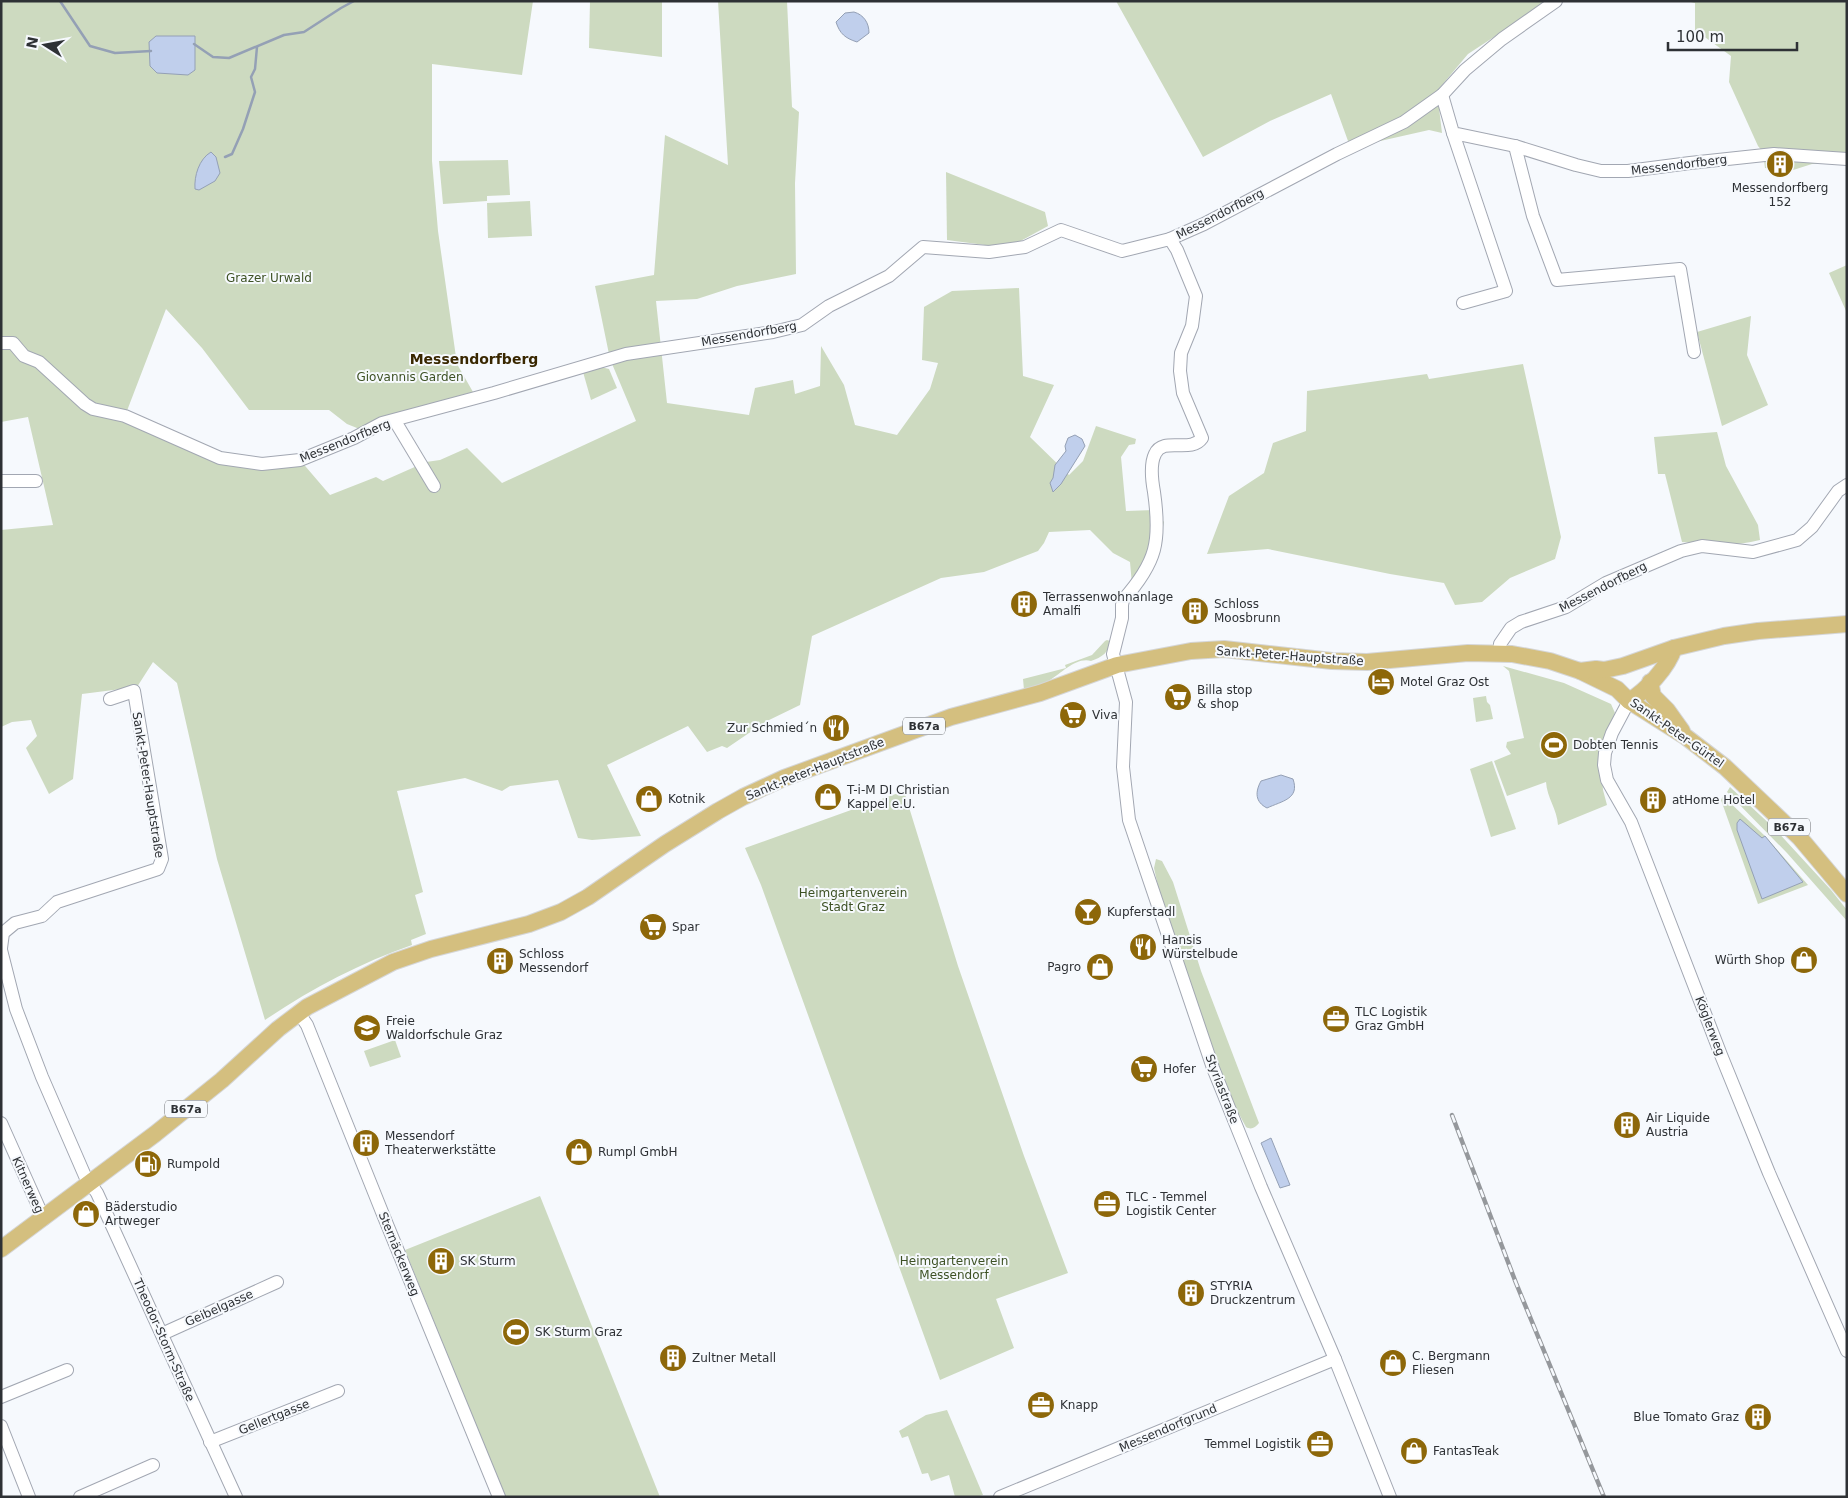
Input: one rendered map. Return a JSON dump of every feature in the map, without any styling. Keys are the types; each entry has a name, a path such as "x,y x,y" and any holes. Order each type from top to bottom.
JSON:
{"main road":[{"name":"Sankt-Peter-Hauptstraße","path":"1,1249 90,1184 222,1080 298,1012 392,962 430,949 529,924 561,912 588,897 718,810 743,797 784,778 951,717 1040,692 1117,665 1191,651 1224,650 1332,661 1367,662 1468,653 1499,653 1530,656 1580,671 1604,670 1724,636 1758,631 1847,624"},
{"path":"1629,701 1640,694 1671,658 1669,651"},
{"path":"1629,701 1636,686 1669,651"},
{"name":"Sankt-Peter-Gürtel","path":"1580,671 1616,689 1629,701 1686,737 1725,767 1800,838 1847,894"},
{"path":"1650,682 1653,696 1686,737"}],"street":[{"name":"Messendorfberg","path":"1,343 13,343 24,356 39,362 93,409 125,416 220,458 262,464 300,460 354,438 382,424 626,354 773,332 802,325 829,306 889,276 923,247 989,252 1025,247 1061,230 1122,251 1170,240 1224,214 1337,154 1404,122 1442,95 1465,70 1502,40 1556,1"},
{"path":"1442,95 1506,291 1463,303"},
{"name":"Messendorfberg","path":"1453,133 1515,146 1601,171 1628,171 1774,154 1847,159"},
{"path":"1515,146 1533,216 1557,280 1680,269 1694,352"},
{"name":"Styriastraße","path":"1170,240 1177,250 1196,296 1192,326 1182,353 1180,371 1184,393 1202,438 1191,446 1174,444 1159,449 1153,456 1152,480 1158,515 1158,534 1146,572 1123,600 1122,605 1122,618 1113,654 1126,702 1123,767 1129,820 1213,1068 1260,1187 1335,1359 1390,1497"},
{"path":"395,421 434,486"},
{"path":"1,481 36,481"},
{"name":"Messendorfberg","path":"1499,653 1500,644 1511,628 1516,625 1525,620 1566,607 1606,583 1680,551 1702,546 1753,552 1797,540 1812,526 1838,491 1847,484"},
{"name":"Sankt-Peter-Hauptstraße","path":"90,1184 32,1051 16,1008 1,949 3,933 15,923 42,916 57,902 158,869 162,859 134,691 110,699"},
{"name":"Köglerweg","path":"1629,701 1612,733 1605,753 1604,765 1608,780 1631,822 1762,1155 1847,1351"},
{"name":"Sternäckerweg","path":"298,1012 307,1025 499,1497"},
{"name":"Kitnerweg","path":"1,1123 44,1219"},
{"name":"Theodor-Storm-Straße","path":"90,1184 97,1193 236,1497"},
{"name":"Geibelgasse","path":"162,1334 277,1282"},
{"name":"Messendorfgrund","path":"1000,1497 1335,1359"},
{"path":"1,1397 68,1370"},
{"name":"Gellertgasse","path":"210,1442 338,1391"},
{"path":"1,1426 29,1497"},
{"path":"80,1497 153,1466"}],"green space":[{"path":"1,1 533,1 522,75 432,64 432,161 438,231 457,364 473,392 462,395 453,405 362,430 347,424 329,410 249,410 202,348 166,309 125,416 220,458 300,460 330,495 376,477 383,481 426,462 440,460 467,448 502,483 636,421 610,359 595,286 654,275 665,135 728,165 718,1 787,1 792,107 799,112 795,183 796,274 737,286 697,299 656,301 667,403 749,415 755,388 793,380 795,394 820,386 821,346 844,385 855,425 897,435 930,389 938,363 922,360 924,307 952,291 1019,288 1023,376 1054,385 1030,437 1069,475 1083,461 1096,426 1136,439 1135,444 1129,445 1121,457 1126,511 1154,510 1164,522 1152,571 1133,596 1130,562 1113,553 1090,530 1049,532 1038,551 984,572 941,578 812,636 800,705 765,722 727,748 722,746 707,752 688,726 607,765 641,836 592,840 578,838 558,780 510,786 502,791 465,778 397,791 423,892 415,895 426,934 411,940 412,945 336,978 265,1020 217,859 177,683 153,662 137,687 82,694 73,779 49,794 26,748 37,736 31,720 12,722 1,727 1,530 53,525 28,417 1,422"},
{"path":"590,1 662,1 662,57 589,48"},
{"path":"1116,1 1549,1 1468,54 1437,91 1442,133 1429,130 1367,144 1352,152 1331,94 1270,121 1203,157"},
{"path":"1687,1 1847,1 1847,161 1812,164 1790,171 1765,168 1763,152 1758,146 1729,82 1731,56 1695,30 1695,3"},
{"path":"508,160 510,195 487,196 487,201 443,204 439,161"},
{"path":"946,172 1045,212 1048,226 1008,248 947,240"},
{"path":"530,201 532,236 488,238 487,203"},
{"path":"1847,265 1847,313 1829,273"},
{"path":"1751,316 1747,355 1768,405 1722,426 1697,332"},
{"path":"1523,364 1561,537 1555,559 1510,578 1482,602 1455,605 1444,583 1268,549 1207,554 1229,496 1264,473 1273,443 1306,431 1307,391 1427,374 1429,379"},
{"path":"601,367 609,369 617,388 591,400 583,372"},
{"path":"1717,432 1726,466 1758,525 1760,540 1731,544 1682,542 1665,474 1658,474 1654,437"},
{"path":"1107,640 1110,641 1109,645 1102,656 1091,661 1085,660 1075,663 1047,682 1024,690 1023,679 1066,668 1065,665 1092,655"},
{"name":"Dobten Tennis","path":"1503,666 1564,683 1611,704 1615,713 1600,747 1603,790 1607,805 1558,825 1546,782 1507,796 1494,761 1511,754 1506,747 1507,742 1524,738 1509,671"},
{"path":"1486,696 1493,719 1476,722 1473,698"},
{"path":"1492,761 1516,829 1491,837 1470,769"},
{"path":"1730,787 1775,829 1831,890 1847,910 1847,921 1787,853 1727,792"},
{"name":"Heimgartenverein Stadt Graz","path":"904,791 958,966 1024,1156 1068,1273 996,1299 1014,1348 940,1380 761,885 745,848"},
{"path":"1723,796 1765,836 1808,885 1758,904 1721,800"},
{"path":"1156,859 1162,861 1173,882 1201,971 1259,1123 1253,1128 1246,1127 1233,1103 1221,1073 1162,904 1154,868"},
{"path":"395,1040 401,1057 370,1067 364,1051"},
{"name":"SK Sturm Graz","path":"540,1196 660,1497 505,1497 405,1250"},
{"path":"947,1410 983,1495 955,1497 949,1475 931,1481 928,1473 922,1474 908,1436 902,1438 899,1431 926,1415"}],"water":[{"path":"854,12 863,17 869,29 869,33 857,42 844,35 839,30 836,22 845,13"},
{"path":"156,36 195,36 195,70 188,75 157,73 150,66 149,42"},
{"path":"211,152 216,157 220,173 215,181 199,190 195,189 195,179 200,163"},
{"path":"1075,435 1082,439 1085,446 1061,484 1053,492 1050,483 1053,478 1055,465 1066,451 1065,446 1068,438"},
{"path":"1281,775 1293,779 1295,786 1292,795 1284,801 1267,808 1263,806 1257,796 1261,781"},
{"path":"1740,819 1762,838 1765,836 1803,882 1762,899 1737,830 1737,823"},
{"path":"1271,1138 1290,1185 1280,1188 1261,1143"}],"waterway":[{"path":"60,1 90,46 115,53 151,51"},
{"path":"194,44 213,57 229,58 284,35 304,32 354,1"},
{"path":"225,157 232,154 243,129 255,92 251,77 255,69 257,47"}],"railway":[{"path":"1452,1115 1516,1283 1604,1497"}],"place":[{"name":"Messendorfberg 152","path":"1780,164"},
{"name":"Terrassenwohnanlage Amalfi","path":"1024,604"},
{"name":"Schloss Moosbrunn","path":"1195,611"},
{"name":"Motel Graz Ost","path":"1381,682"},
{"name":"Billa stop & shop","path":"1178,697"},
{"name":"Viva","path":"1073,715"},
{"name":"Zur Schmied´n","path":"836,728"},
{"name":"Dobten Tennis","path":"1554,745"},
{"name":"T-i-M DI Christian Kappel e.U.","path":"828,797"},
{"name":"Kotnik","path":"649,799"},
{"name":"atHome Hotel","path":"1653,800"},
{"name":"Kupferstadl","path":"1088,912"},
{"name":"Spar","path":"653,927"},
{"name":"Hansis Würstelbude","path":"1143,947"},
{"name":"Würth Shop","path":"1804,960"},
{"name":"Schloss Messendorf","path":"500,961"},
{"name":"Pagro","path":"1100,967"},
{"name":"TLC Logistik Graz GmbH","path":"1336,1019"},
{"name":"Freie Waldorfschule Graz","path":"367,1028"},
{"name":"Hofer","path":"1144,1069"},
{"name":"Air Liquide Austria","path":"1627,1125"},
{"name":"Messendorf Theaterwerkstätte","path":"366,1143"},
{"name":"Rumpl GmbH","path":"579,1152"},
{"name":"Rumpold","path":"148,1164"},
{"name":"TLC - Temmel Logistik Center","path":"1107,1204"},
{"name":"Bäderstudio Artweger","path":"86,1214"},
{"name":"SK Sturm","path":"441,1261"},
{"name":"STYRIA Druckzentrum","path":"1191,1293"},
{"name":"SK Sturm Graz","path":"516,1332"},
{"name":"Zultner Metall","path":"673,1358"},
{"name":"C. Bergmann Fliesen","path":"1393,1363"},
{"name":"Knapp","path":"1041,1405"},
{"name":"Blue Tomato Graz","path":"1758,1417"},
{"name":"Temmel Logistik","path":"1320,1444"},
{"name":"FantasTeak","path":"1414,1451"}],"district":[{"name":"Messendorfberg","path":"474,359"}],"park label":[{"name":"Grazer Urwald","path":"269,278"},
{"name":"Giovannis Garden","path":"410,377"},
{"name":"Heimgartenverein Messendorf","path":"954,1268"}]}
